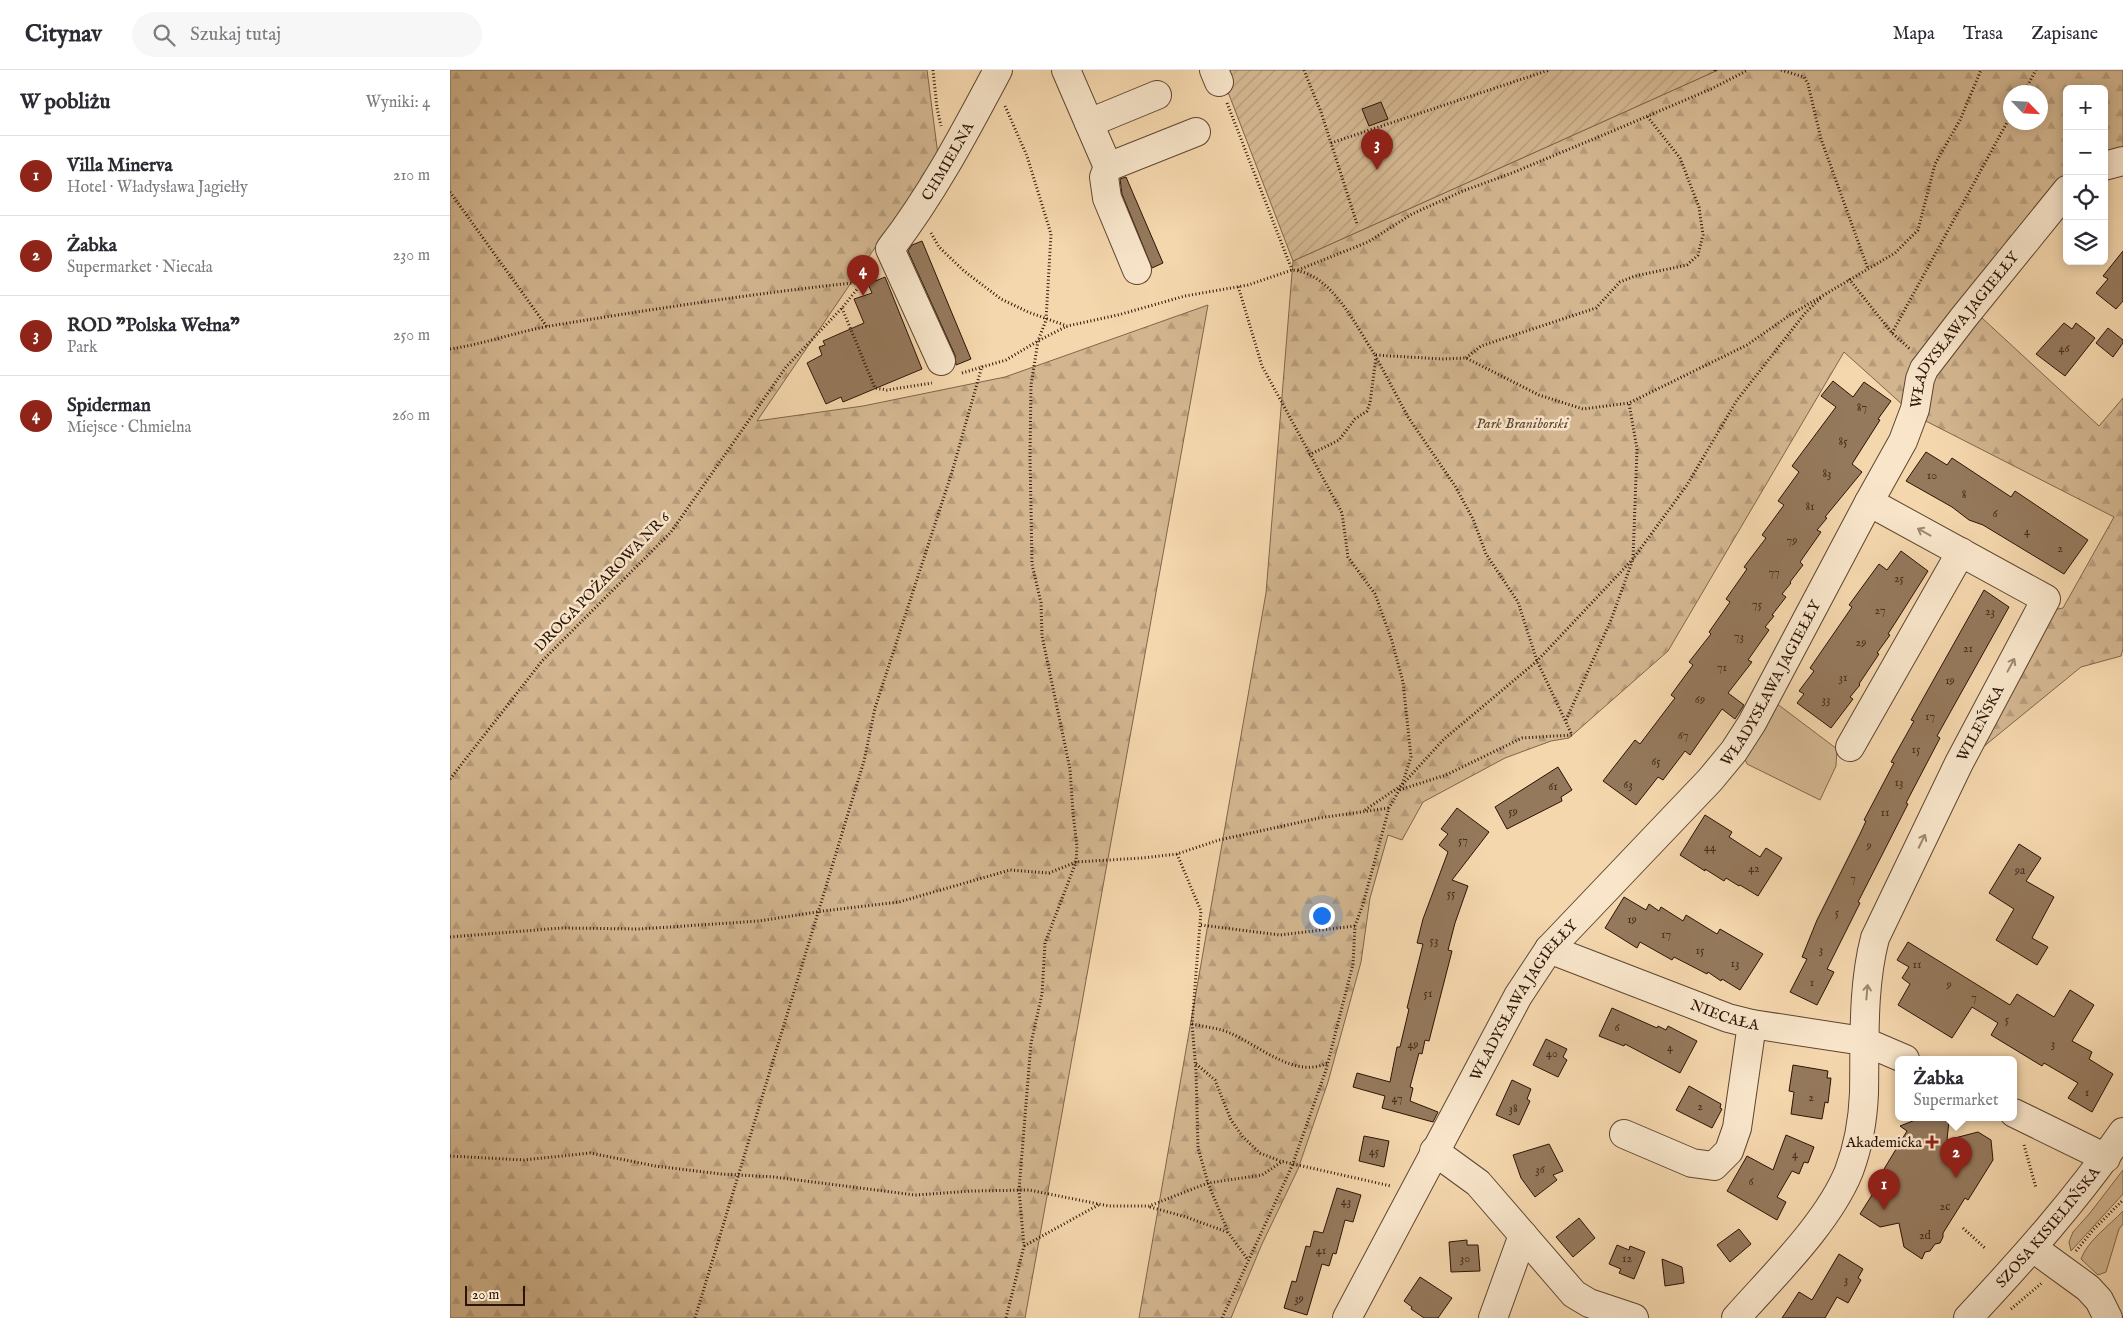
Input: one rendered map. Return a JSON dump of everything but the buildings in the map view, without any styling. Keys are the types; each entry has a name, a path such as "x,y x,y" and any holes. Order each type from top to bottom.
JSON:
{"street":[{"path":"1076,73 1090,123 1108,167 1104,177 1107,198 1136,270"},
{"name":"CHMIELNA","path":"941,361 890,249 915,217 995,76"},
{"path":"1090,123 1157,95"},
{"path":"1108,167 1196,132"},
{"path":"2108,165 2123,161"},
{"name":"WŁADYSŁAWA JAGIEŁŁY","path":"1347,1318 1518,996 1548,949 1710,780 1734,751 1752,723 1903,441 1915,409 1920,379 1927,365 1964,316 2063,195"},
{"name":"WILEŃSKA","path":"1863,1041 1870,956 1875,938 1959,763 2046,599 1869,502"},
{"path":"1850,747 1961,552"},
{"name":"NIECAŁA","path":"1548,949 1728,1018 1752,1024 1863,1041 1898,1056"},
{"path":"1624,1134 1692,1164 1714,1166 1729,1151 1737,1128 1752,1024"},
{"path":"1736,1318 1813,1230 1849,1171 1858,1141 1864,1094 1863,1041"},
{"path":"2017,1114 2106,1158"},
{"name":"SZOSA KISIELIŃSKA","path":"1968,1318 2033,1248 2074,1200 2123,1132"},
{"path":"1434,1151 1478,1183 1574,1294 1588,1303 1634,1318"},
{"path":"1494,1318 1523,1235"},
{"path":"2033,1248 2088,1288 2099,1300 2108,1318"},
{"path":"2119,1318 2123,1303"}],"path":[{"path":"933,70 937,108 944,135 955,149"},
{"path":"1304,70 1331,143 1357,224"},
{"path":"1331,143 1549,70"},
{"path":"1038,341 1067,326 1118,315 1185,296 1283,275 1368,242 1412,214 1711,89 1748,70"},
{"path":"1781,70 1804,77 1808,84 1821,139 1868,269"},
{"path":"1375,355 1442,359 1466,358 1539,395 1583,409 1629,403 1747,345 1790,315 1894,253 1918,230 1936,164 1960,120 1981,70"},
{"path":"2028,85 2036,70"},
{"path":"995,76 1027,156 1051,234 1046,320 1038,341 1031,385 1032,564 1041,603 1042,636 1070,769 1077,847 1076,862 1045,943 1042,994 1031,1043 1019,1190 1024,1246 1006,1318"},
{"path":"1217,78 1295,270 1318,278 1335,294 1375,355 1408,417 1456,486 1473,519 1486,554 1518,602 1537,661 1572,735 1522,738 1446,775 1399,790"},
{"path":"1466,358 1481,346 1596,308 1620,282 1635,276 1687,266 1698,255 1703,235 1699,207 1680,158 1647,116"},
{"path":"1892,333 2003,130"},
{"path":"450,192 547,327 476,345 450,349"},
{"path":"915,217 930,230 939,247 975,282 1001,299 1046,320 1067,326"},
{"path":"1849,279 1892,333 1927,365"},
{"name":"DROGA POŻAROWA NR 6","path":"450,779 542,661 670,532 786,367 842,308 861,282 765,292 547,327"},
{"path":"1238,286 1262,366 1342,513 1348,557 1375,594 1403,682 1411,757 1402,785 1362,812"},
{"path":"1222,1318 1293,1163 1328,1062 1353,964 1355,926 1363,904 1389,808 1399,790 1444,739 1537,661 1633,560 1688,484 1737,400 1806,312 1826,293"},
{"path":"842,308 874,385"},
{"path":"1309,455 1339,440 1355,419 1367,411 1370,403 1375,355"},
{"path":"695,1318 864,760 876,708 952,472 982,366"},
{"path":"1566,721 1611,620 1633,560 1637,449 1629,403"},
{"path":"450,937 561,928 640,929 759,922 818,912 899,902 1010,870 1049,873 1076,862 1177,854 1219,840 1319,818 1389,808"},
{"path":"1177,854 1201,911 1192,1024 1196,1064 1198,1148 1208,1183 1228,1232 1248,1260"},
{"path":"1201,925 1280,935 1355,926"},
{"path":"1192,1024 1228,1032 1290,1064 1312,1069 1328,1062"},
{"path":"1196,1064 1215,1080 1231,1120 1243,1137 1260,1153 1283,1161 1382,1185 1414,1190"},
{"path":"2023,1140 2036,1188"},
{"path":"450,1156 524,1160 590,1153 654,1166 774,1177 915,1195 973,1190 1029,1190 1100,1204 1149,1206 1228,1232"},
{"path":"1149,1206 1208,1183 1262,1175 1283,1161"},
{"path":"2073,1255 2093,1230 2123,1200"},
{"path":"1024,1246 1100,1204"},
{"path":"1963,1228 1986,1249"},
{"path":"2008,1311 2031,1292"}],"green space":[{"path":"450,70 927,70 938,155 757,421 863,406 1005,377 1208,305 1025,1318 450,1318"},
{"path":"1223,70 1718,70 1293,261 1223,79"},
{"name":"Park Braniborski","path":"1718,70 2123,70 2123,155 2108,166 2108,85 2063,85 2063,212 1981,317 2099,426 2123,398 2123,649 2121,656 2081,667 1977,752 2052,610 2063,608 2114,517 1914,415 1844,352 1668,651 1569,738 1551,741 1505,758 1423,802 1402,840 1388,835 1370,898 1361,962 1328,1082 1298,1169 1262,1244 1231,1318 1139,1318 1266,593 1293,261"},
{"path":"1776,703 1837,749 1836,766 1820,800 1747,764 1744,757"},
{"path":"2123,1170 2123,1194 2071,1251 2069,1242 2073,1232"},
{"path":"2123,1211 2123,1224 2119,1229 2106,1272 2098,1275 2081,1259 2094,1239"}],"place":[{"name":"ROD \"Polska Wełna\"","path":"1377,170"},
{"name":"Spiderman","path":"863,296"},
{"name":"Akademicka","path":"1932,1142"},
{"name":"Żabka","path":"1956,1178"},
{"name":"Villa Minerva","path":"1884,1210"}]}
